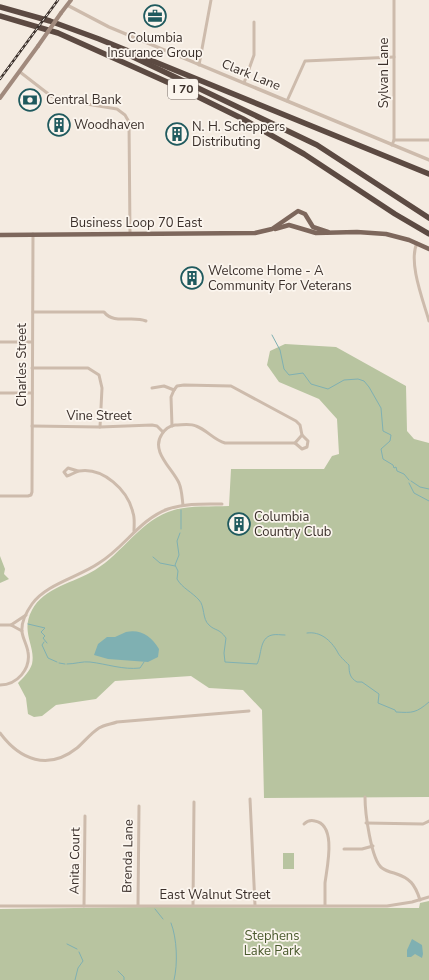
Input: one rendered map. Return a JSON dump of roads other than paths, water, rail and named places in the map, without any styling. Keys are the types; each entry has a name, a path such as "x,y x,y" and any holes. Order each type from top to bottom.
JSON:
{"highway":[{"path":"0,7 62,25 99,39 429,174"},
{"name":"I 70","path":"0,16 58,33 176,86 243,119 304,154 395,214 429,234"},
{"name":"I 70","path":"99,39 154,68 317,145 429,218"}],"main road":[{"path":"0,98 71,0"},
{"path":"328,232 312,227 307,217 302,212 298,211 292,215 291,219 293,226 316,233 386,234 417,243 429,249"},
{"name":"Business Loop 70 East","path":"272,229 292,215"},
{"path":"300,228 308,221"},
{"name":"Business Loop 70 East","path":"0,235 240,234 262,232 293,226"}],"street":[{"path":"199,65 211,0"},
{"name":"Sylvan Lane","path":"392,145 394,140 394,0"},
{"name":"Clark Lane","path":"67,5 108,27 429,160"},
{"path":"244,83 254,55 254,22"},
{"path":"287,100 305,61 394,57"},
{"path":"20,72 51,96 62,100 117,109 125,115 129,122 130,234"},
{"path":"394,140 429,140"},
{"name":"Charles Street","path":"0,496 31,495 34,234"},
{"path":"417,243 414,249 414,264 429,320"},
{"path":"33,312 104,312 111,318 141,319 146,321"},
{"path":"0,342 32,342"},
{"path":"32,368 88,368 100,375 102,388 100,427"},
{"path":"172,426 171,397 177,386 184,384 223,385 237,388 296,421 300,425 302,435 308,441 307,447 302,449 295,443 225,443 218,441 197,426 190,424 172,426 163,432 159,439 158,447 160,453 179,482 183,505"},
{"path":"152,388 164,386 174,390"},
{"path":"0,393 32,393"},
{"name":"Vine Street","path":"32,426 100,427 152,425 157,426 163,432"},
{"path":"295,443 302,435"},
{"path":"78,471 90,472 107,477 122,490 134,513 134,531"},
{"path":"0,685 16,680 26,669 29,658 22,631 26,615 37,598 45,591 81,574 101,562 134,531 167,509 183,505 222,504"},
{"path":"11,625 26,615"},
{"path":"0,625 11,625 22,631"},
{"path":"0,733 9,745 25,756 38,760 52,760 72,752 99,728 117,722 249,711"},
{"path":"365,797 366,823 381,868 410,879 415,885 420,900"},
{"path":"250,799 254,905"},
{"path":"193,905 194,802"},
{"name":"Brenda Lane","path":"138,906 139,806"},
{"name":"Anita Court","path":"84,906 85,816"},
{"path":"304,824 307,821 317,821 324,826 328,833 328,866 325,905"},
{"path":"366,823 423,824 429,821"},
{"path":"344,849 362,849 373,846"},
{"name":"East Walnut Street","path":"0,906 387,906 429,897"}],"water":[{"path":"131,631 145,634 153,640 159,649 158,657 148,662 108,659 94,655 98,644 107,637 115,637"},
{"path":"412,939 422,945 422,958 415,954 411,957 407,957 407,950"}],"waterway":[{"path":"272,335 280,350 284,369 289,375 303,373 311,384 328,389 344,380 358,379 364,381 381,408 383,431 391,435 390,441 381,449 383,459 393,465 394,468 396,467 397,471 404,474 409,480"},
{"path":"411,481 420,487 429,489"},
{"path":"409,483 414,493 429,501"},
{"path":"181,510 181,529"},
{"path":"180,533 177,541 179,555 175,565 178,571 177,579 201,603 205,619 211,627 226,638 224,653 225,662 257,664 265,640 272,635 285,635"},
{"path":"153,557 160,563 175,566"},
{"path":"28,624 45,628 41,632 45,636 43,638 47,643"},
{"path":"307,633 321,635 329,640 341,657 349,665 351,677 357,682 362,682 379,694 378,703 395,710 396,712 414,712 429,702"},
{"path":"44,642 42,645 48,658 57,662"},
{"path":"67,664 87,662 121,668 140,668 144,662"},
{"path":"59,663 65,664"},
{"path":"155,909 163,919"},
{"path":"171,923 175,936 176,951 174,980"},
{"path":"67,944 77,949"},
{"path":"75,980 78,968 83,961 79,952"},
{"path":"118,971 124,977 124,980"}],"railway":[{"path":"0,79 58,0"}],"place":[{"name":"Columbia Insurance Group","path":"155,16"},
{"name":"Central Bank","path":"30,100"},
{"name":"Woodhaven","path":"59,125"},
{"name":"N. H. Scheppers Distributing","path":"177,134"},
{"name":"Welcome Home - A Community For Veterans","path":"192,278"},
{"name":"Columbia Country Club","path":"239,524"}],"park label":[{"name":"Stephens Lake Park","path":"272,944"}]}
